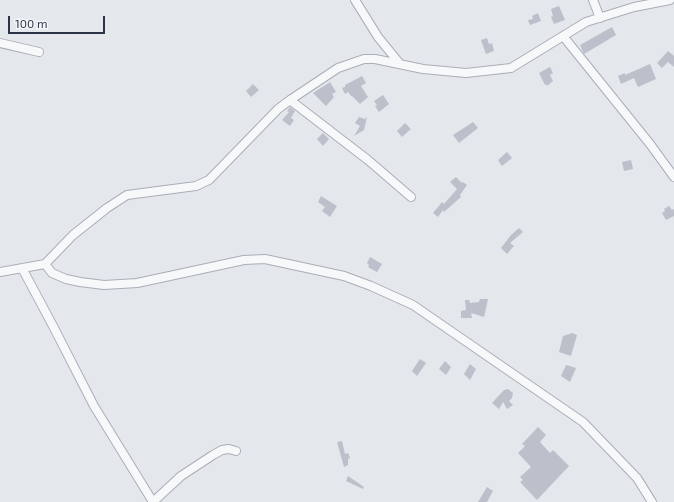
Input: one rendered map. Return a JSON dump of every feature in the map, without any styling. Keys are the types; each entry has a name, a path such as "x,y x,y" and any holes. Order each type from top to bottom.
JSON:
{"street":[{"path":"355,0 378,37 400,64"},
{"path":"593,0 600,18"},
{"path":"0,272 45,264 73,235 107,208 127,195 196,186 209,180 260,127 290,100 338,68 364,59 375,59 423,69 466,73 511,68 586,22 634,7 670,0"},
{"path":"563,36 650,144 674,177"},
{"path":"0,43 39,52"},
{"path":"290,100 368,160 411,197"},
{"path":"45,264 52,272 66,279 104,286 137,283 244,260 265,259 332,274 371,286 413,305 583,422 637,478 652,502"},
{"path":"22,268 94,406 153,502 182,476 213,455 222,450 229,449 236,451"}],"building":[{"path":"559,6 565,20 554,24 551,17 553,16 551,9"},
{"path":"538,13 541,21 530,25 528,20 533,19 532,16"},
{"path":"612,27 616,35 584,54 580,45"},
{"path":"487,38 489,44 492,43 494,51 486,54 481,40"},
{"path":"668,51 674,56 674,67 668,62 662,68 657,63"},
{"path":"650,64 656,79 638,87 634,78 621,84 618,76 625,73 625,75"},
{"path":"550,67 553,73 550,75 553,81 547,86 539,73"},
{"path":"362,76 366,83 361,86 368,97 360,104 348,92 345,94 342,88"},
{"path":"330,82 336,92 332,94 334,97 326,106 313,93"},
{"path":"253,84 259,90 251,97 246,91"},
{"path":"383,95 389,104 379,112 374,101"},
{"path":"290,107 295,111 291,118 294,120 290,126 282,120 289,112 287,111"},
{"path":"359,117 365,119 367,117 364,130 354,136 360,126 355,123"},
{"path":"473,122 478,128 459,143 453,135"},
{"path":"405,123 411,129 402,137 397,131"},
{"path":"323,133 329,139 323,146 317,139"},
{"path":"507,152 512,158 502,166 498,160"},
{"path":"631,160 633,169 624,171 622,162"},
{"path":"456,177 462,183 463,182 467,185 460,195 461,197 444,212 443,210 438,217 433,213 442,202 444,204 457,189 450,182"},
{"path":"321,196 337,206 330,217 322,211 325,207 318,202"},
{"path":"669,206 672,210 674,209 674,216 666,220 662,213 665,211 664,209"},
{"path":"519,228 523,232 510,243 514,246 507,254 501,248 511,235"},
{"path":"370,257 382,264 377,272 368,267 369,265 367,263"},
{"path":"480,299 488,299 484,317 471,313 472,318 461,318 461,311 466,310 465,300 469,300 470,303 479,302"},
{"path":"572,333 577,335 571,356 559,352 563,336"},
{"path":"420,359 426,363 417,376 412,371"},
{"path":"445,361 451,367 446,375 439,369"},
{"path":"470,364 476,369 470,380 464,374"},
{"path":"566,365 576,368 570,382 561,376"},
{"path":"508,389 513,393 512,398 509,401 513,405 507,409 503,402 499,409 492,403 504,390"},
{"path":"538,427 546,435 540,442 550,453 553,450 569,466 537,500 520,482 523,480 520,477 531,467 518,453 525,446 522,444"},
{"path":"342,441 345,454 348,453 350,458 348,459 348,465 344,467 337,442"},
{"path":"348,476 364,487 363,489 346,481"},
{"path":"487,487 493,491 487,502 478,502"}]}
